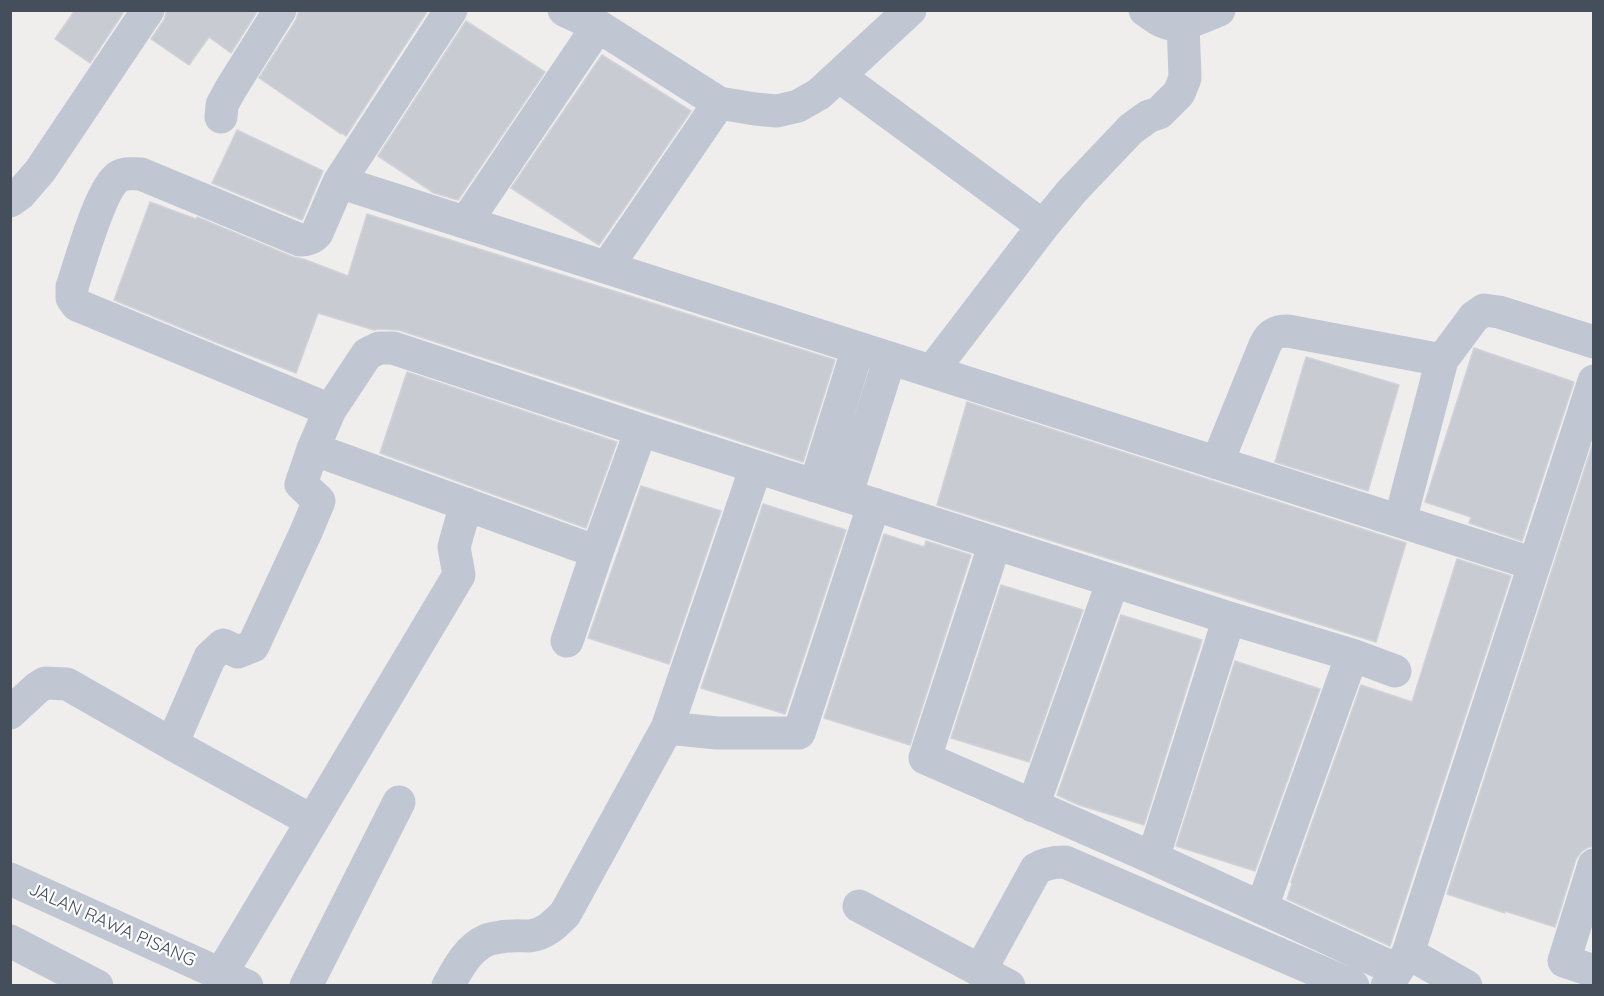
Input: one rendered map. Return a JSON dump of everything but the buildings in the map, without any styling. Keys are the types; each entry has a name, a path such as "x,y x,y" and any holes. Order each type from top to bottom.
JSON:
{"street":[{"path":"10,201 20,194 40,171 148,10"},
{"path":"221,117 222,105 230,90 280,10"},
{"path":"330,410 77,305 74,301 72,287 101,202 111,183 123,174 141,174 300,240 313,237 317,233 339,182 452,10"},
{"path":"564,10 598,26 719,103 777,111 798,106 819,94 910,10"},
{"path":"1145,10 1161,21 1172,24 1183,23 1219,10"},
{"path":"932,371 1072,190 1131,129 1149,116 1159,113 1179,93 1185,78 1183,23"},
{"path":"466,222 598,26"},
{"path":"839,76 1043,226"},
{"path":"607,267 719,103"},
{"path":"339,182 1534,564"},
{"path":"1400,521 1442,360 1474,317 1484,310 1499,312 1593,342"},
{"path":"1217,463 1265,345 1274,332 1288,331 1442,360"},
{"path":"172,744 210,657 223,645 238,652 253,646 319,501 301,484 313,449 330,410 366,354 379,348 393,348 815,486 1352,655 1395,671"},
{"path":"815,486 858,348"},
{"path":"667,728 717,733 799,734 860,500 890,358"},
{"path":"1397,970 1593,381"},
{"path":"567,641 641,430"},
{"path":"313,449 597,552"},
{"path":"448,986 460,963 488,939 508,935 531,936 544,932 553,927 565,914 667,728 756,467"},
{"path":"234,980 312,821 459,575 454,547 466,504"},
{"path":"995,543 925,758 1153,858 1397,970 1466,986"},
{"path":"1033,806 1113,581"},
{"path":"1153,858 1229,618"},
{"path":"1262,907 1352,655"},
{"path":"10,713 45,683 67,684 312,821"},
{"path":"306,986 399,802"},
{"path":"980,971 1036,869 1052,862 1065,862 1353,986"},
{"path":"1593,865 1564,961 1593,971"},
{"name":"JALAN RAWA PISANG","path":"10,879 234,980"},
{"path":"859,906 1009,986"},
{"path":"10,941 97,986"}]}
